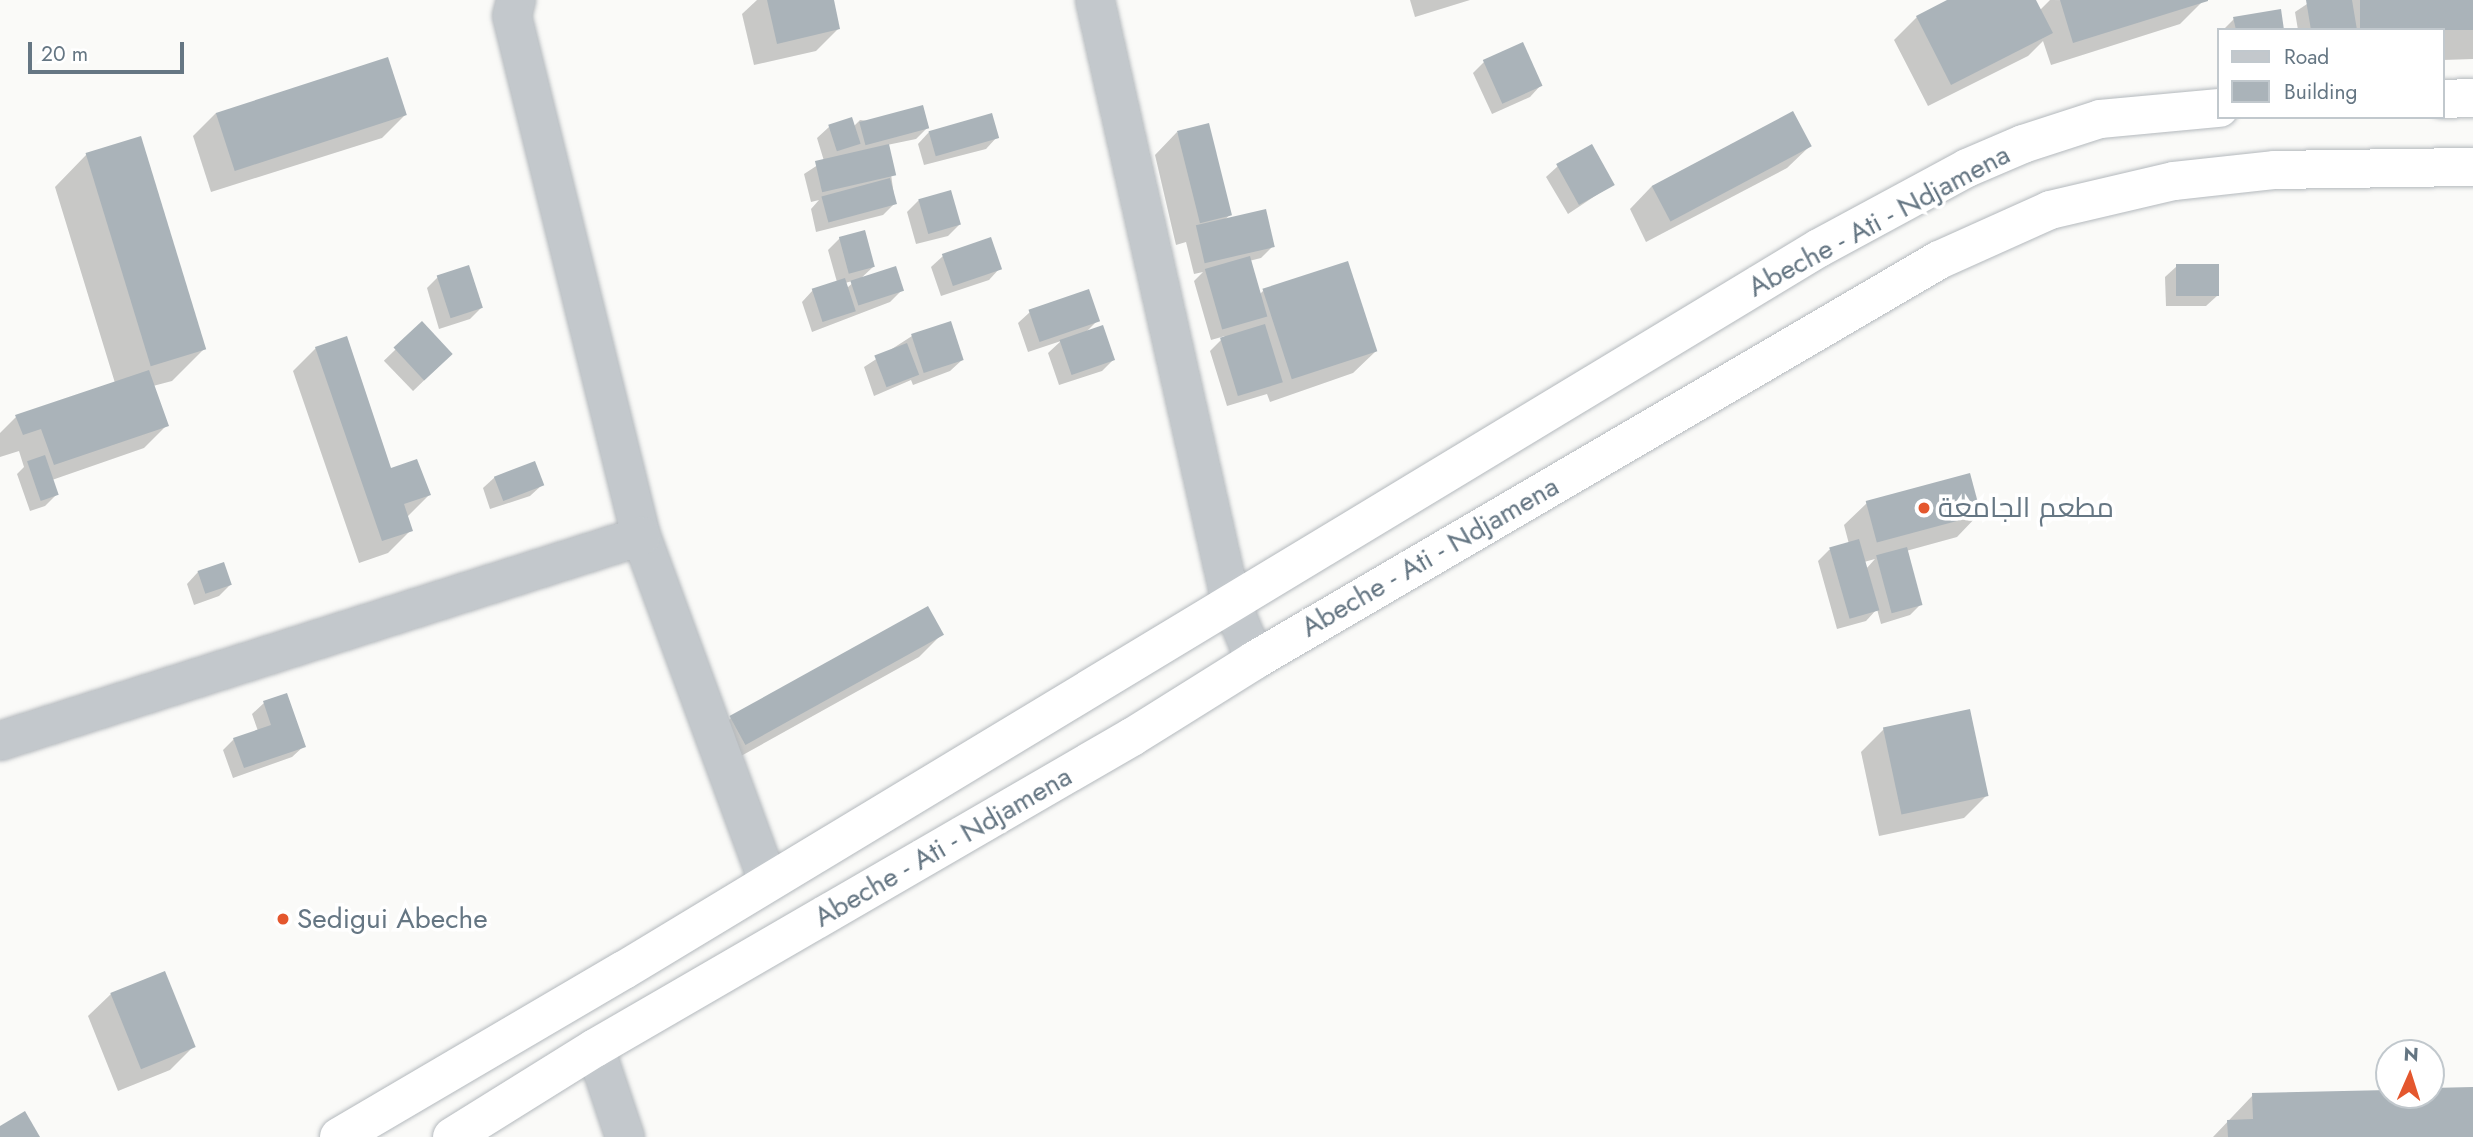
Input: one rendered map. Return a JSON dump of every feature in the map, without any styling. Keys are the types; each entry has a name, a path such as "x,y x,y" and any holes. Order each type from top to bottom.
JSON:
{"highway":[{"path":"2445,99 2473,98"},
{"name":"Abeche - Ati - Ndjamena","path":"339,1137 768,882 1819,248 1967,168 2100,119 2218,108"},
{"name":"Abeche - Ati - Ndjamena","path":"452,1137 595,1048 1132,737 1255,660 1939,260 2050,210 2199,178 2275,170 2473,167"}],"street":[{"path":"516,0 512,16 641,537 768,882"},
{"path":"1095,0 1231,602 1255,660"},
{"path":"0,741 641,537"},
{"path":"595,1048 625,1137"}],"building":[{"path":"767,0 834,0 840,29 777,44"},
{"path":"1947,0 2036,0 2053,33 1951,85 1916,16"},
{"path":"2060,0 2208,0 2208,1 2073,43"},
{"path":"2306,0 2352,0 2357,28 2311,28"},
{"path":"2360,0 2473,0 2473,30 2360,28"},
{"path":"2281,9 2284,28 2236,28 2233,17"},
{"path":"1523,42 1543,86 1502,104 1483,60"},
{"path":"388,57 407,115 235,171 216,113"},
{"path":"923,105 929,128 865,145 859,122"},
{"path":"1793,111 1812,146 1671,221 1652,186"},
{"path":"992,113 999,138 936,156 929,131"},
{"path":"852,117 861,144 837,151 828,125"},
{"path":"1209,123 1232,215 1200,223 1177,131"},
{"path":"141,136 206,349 151,366 86,153"},
{"path":"889,144 896,175 822,192 815,161"},
{"path":"1592,144 1615,185 1579,205 1556,164"},
{"path":"890,178 897,204 828,222 821,196"},
{"path":"951,190 961,225 928,234 918,199"},
{"path":"1266,209 1275,247 1205,263 1196,225"},
{"path":"865,230 875,267 849,274 839,237"},
{"path":"991,237 1002,269 953,286 942,254"},
{"path":"1250,256 1267,317 1222,330 1205,269"},
{"path":"1348,261 1377,351 1292,379 1262,289"},
{"path":"2176,264 2219,264 2219,296 2176,296"},
{"path":"469,265 483,308 451,318 437,276"},
{"path":"896,266 904,291 858,306 850,281"},
{"path":"845,278 856,311 823,322 812,289"},
{"path":"1089,289 1100,321 1040,342 1028,310"},
{"path":"422,321 453,354 424,381 393,348"},
{"path":"951,321 964,360 924,373 911,334"},
{"path":"1265,324 1283,382 1238,396 1220,338"},
{"path":"1103,325 1115,360 1072,375 1060,340"},
{"path":"347,336 391,468 417,459 431,495 404,504 413,531 382,541 315,347"},
{"path":"907,343 919,375 887,387 874,356"},
{"path":"149,370 169,426 54,465 41,429 23,435 15,415"},
{"path":"45,455 59,495 41,501 27,461"},
{"path":"535,461 544,485 503,501 494,477"},
{"name":"مطعم الجامعة","path":"1970,473 1981,515 1877,542 1866,501"},
{"path":"1859,539 1879,610 1850,619 1829,548"},
{"path":"1907,547 1923,605 1892,613 1876,555"},
{"path":"224,562 232,585 205,594 198,571"},
{"path":"928,606 944,635 745,745 729,716"},
{"path":"287,693 306,747 244,768 233,738 271,725 263,701"},
{"path":"1970,709 1989,796 1901,815 1883,728"},
{"path":"165,971 196,1047 141,1069 110,993"},
{"path":"2473,1087 2473,1137 2228,1137 2227,1120 2253,1119 2252,1093 2375,1090 2375,1109 2445,1109 2445,1088"},
{"path":"25,1111 40,1137 0,1137 0,1126"}],"place":[{"name":"مطعم الجامعة","path":"1924,508"},
{"name":"Sedigui Abeche","path":"283,919"}]}
